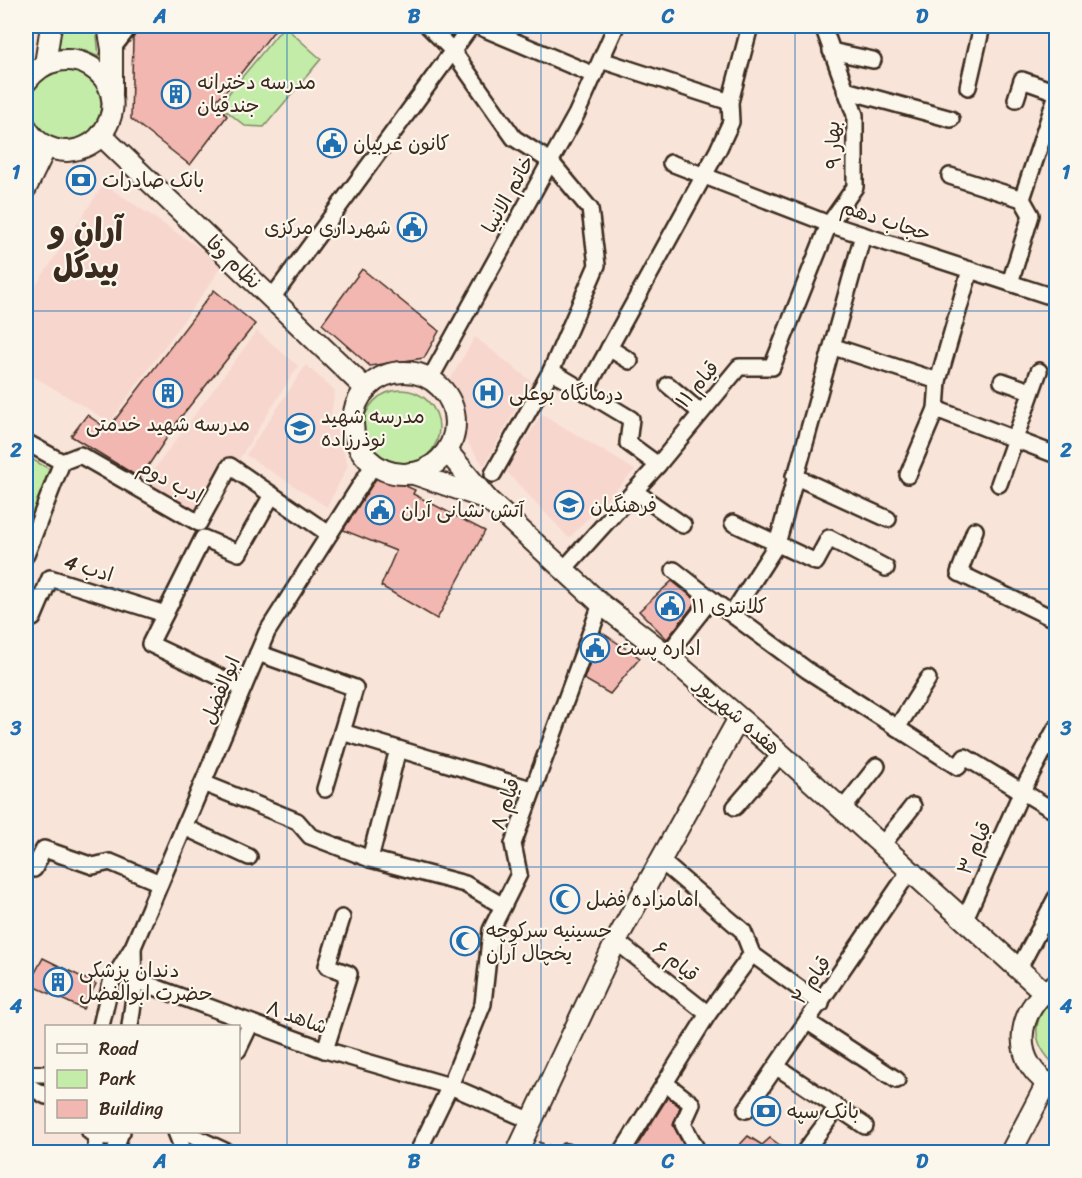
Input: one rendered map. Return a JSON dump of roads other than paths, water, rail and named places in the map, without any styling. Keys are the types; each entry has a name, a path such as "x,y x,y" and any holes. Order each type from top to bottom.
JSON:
{"main road":[{"path":"45,64 51,26"},
{"path":"26,127 36,141 46,147 61,151 76,150 90,145 101,135 112,111 112,49 108,26"},
{"path":"26,82 45,64 59,59 74,59 87,64 103,79 112,99"},
{"name":"نظام وفا","path":"101,135 366,388"},
{"path":"27,179 46,147"},
{"path":"396,372 414,372 430,378 443,389 452,403 456,419 454,436 447,451 436,463 411,472 389,471 374,464 359,444 353,419 357,403 366,388 380,378 396,372"},
{"path":"447,451 487,499"},
{"name":"هفده شهریور","path":"411,472 487,499 601,604 667,655 781,754 1018,969 1050,988"},
{"path":"524,1137 616,941 739,718"},
{"path":"1011,1152 1052,1085 1030,1063 1022,1038 1025,1021 1032,1005 1050,988"}],"street":[{"path":"112,49 130,26"},
{"path":"428,26 453,50 514,138 550,161 590,209 597,265 551,371 493,474"},
{"path":"272,298 471,26"},
{"path":"478,26 594,75"},
{"name":"خاتم الانبیا","path":"430,378 550,161 616,26"},
{"path":"585,392 705,176 730,122 730,102 750,26"},
{"name":"بهار ۹","path":"823,26 844,90 855,115 855,187 829,224"},
{"path":"968,87 982,26"},
{"path":"831,51 873,60"},
{"path":"601,60 730,102"},
{"path":"1016,99 1022,80 1056,92"},
{"path":"844,90 951,119"},
{"path":"1022,199 1052,127 1056,97"},
{"name":"حجاب دهم","path":"671,163 829,224 1056,298"},
{"path":"950,176 1022,199 1031,215 1010,283"},
{"name":"قیام ۱۱","path":"564,568 658,465 739,368 772,367 829,224"},
{"path":"732,614 777,544 794,476 834,347 863,235"},
{"path":"908,475 936,409 938,381 970,270"},
{"path":"834,347 938,381"},
{"path":"609,348 630,361"},
{"path":"551,371 631,419 628,443 658,465"},
{"path":"999,484 1030,391 1039,371"},
{"path":"1002,381 1030,391"},
{"path":"668,385 700,412"},
{"path":"936,409 1056,455"},
{"path":"26,442 62,462 26,555"},
{"name":"ادب دوم","path":"62,462 80,455 199,523 230,466 329,534"},
{"name":"ابوالفضل","path":"133,947 267,632 374,464"},
{"path":"794,476 888,519"},
{"path":"634,491 683,525"},
{"path":"202,538 238,553 272,495"},
{"path":"199,523 202,538 150,644 243,688"},
{"path":"733,523 816,562 829,538 886,568"},
{"path":"975,530 959,573 1056,620"},
{"path":"674,570 807,670 958,767 965,757 1056,812"},
{"name":"ادب 4","path":"26,615 33,618 50,578 165,614"},
{"path":"667,655 711,600"},
{"name":"قیام ۸","path":"418,1152 450,1086 483,1004 491,930 519,874 513,844 531,789 601,604"},
{"path":"258,653 355,688 325,789"},
{"path":"897,728 928,679"},
{"name":"قیام ۳","path":"964,921 1022,791 1056,728"},
{"path":"342,732 531,789"},
{"path":"370,859 398,749"},
{"path":"735,807 781,754"},
{"path":"842,810 877,766"},
{"path":"203,783 297,821 310,836 370,859 465,884 503,906"},
{"path":"882,845 913,806"},
{"path":"184,826 249,857"},
{"path":"26,866 34,868 44,849 93,866 110,862 160,883"},
{"path":"660,860 743,931 752,954 821,1004"},
{"name":"قیام ۲","path":"746,1110 821,1004 909,872"},
{"path":"1018,969 1056,898"},
{"path":"325,1050 349,974 327,966 342,918"},
{"name":"قیام ۶","path":"616,941 708,1014"},
{"path":"130,1025 133,947"},
{"path":"101,1025 111,983 133,947"},
{"path":"622,1152 708,1014 752,954"},
{"name":"شاهد ۸","path":"133,979 325,1050 450,1086 524,1137"},
{"path":"808,1022 897,1080"},
{"path":"240,1046 251,1023"},
{"path":"777,1067 865,1126"},
{"path":"26,1074 45,1074"},
{"path":"665,1083 692,1104 682,1124 698,1152"},
{"path":"26,1085 45,1095"},
{"path":"805,1151 837,1108"},
{"path":"96,1152 93,1134 108,1137 121,1133"},
{"path":"115,1152 121,1133"},
{"path":"177,1133 184,1152"},
{"path":"188,1133 227,1152"}],"place":[{"name":"مدرسه دخترانه جندقیان","path":"176,94"},
{"name":"کانون عربیان","path":"332,143"},
{"name":"بانک صادرات","path":"81,180"},
{"name":"شهرداری مرکزی","path":"412,227"},
{"name":"مدرسه شهید خدمتی","path":"168,393"},
{"name":"درمانگاه بوعلی","path":"488,393"},
{"name":"مدرسه شهید نوذرزاده","path":"300,428"},
{"name":"فرهنگیان","path":"569,505"},
{"name":"آتش نشانی آران","path":"380,510"},
{"name":"کلانتری ۱۱","path":"670,606"},
{"name":"اداره پست","path":"595,648"},
{"name":"امامزاده فضل","path":"565,899"},
{"name":"حسینیه سرکوچه یخچال آران","path":"465,941"},
{"name":"دندان پزشکی حضرت ابوالفضل","path":"58,982"},
{"name":"بانک سپه","path":"766,1111"}],"district":[{"name":"آران و بیدگل","path":"86,248"}]}
